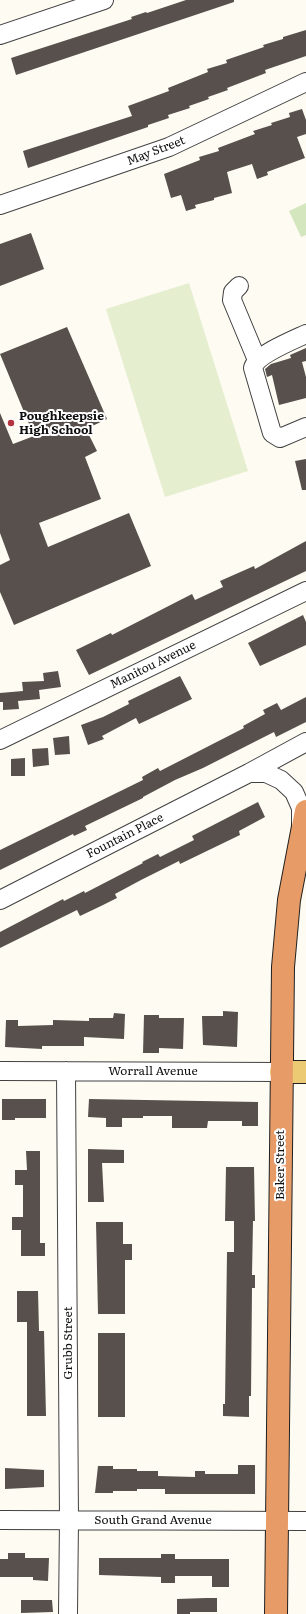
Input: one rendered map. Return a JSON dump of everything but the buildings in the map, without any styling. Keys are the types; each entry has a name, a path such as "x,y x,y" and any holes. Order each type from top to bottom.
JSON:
{"highway":[{"name":"Baker Street","path":"276,1614 281,1072 284,944 293,877 306,811"}],"main road":[{"name":"Worrall Avenue","path":"281,1072 306,1072"}],"street":[{"path":"0,35 104,0"},
{"name":"May Street","path":"0,205 169,147 306,82"},
{"path":"239,286 233,292 232,300 261,358"},
{"path":"306,334 261,358 253,368 272,433 280,438 306,427"},
{"name":"Manitou Avenue","path":"0,740 306,591"},
{"name":"Fountain Place","path":"0,900 249,773 306,742"},
{"path":"249,773 266,773 281,780 294,792 301,808 301,833"},
{"name":"Worrall Avenue","path":"0,1071 281,1072"},
{"name":"Grubb Street","path":"66,1071 69,1520 68,1614"},
{"name":"South Grand Avenue","path":"0,1520 306,1521"}],"green space":[{"path":"306,203 306,235 301,237 289,211"},
{"path":"189,283 248,471 165,497 106,309"}],"place":[{"name":"Poughkeepsie High School","path":"11,423"}]}
